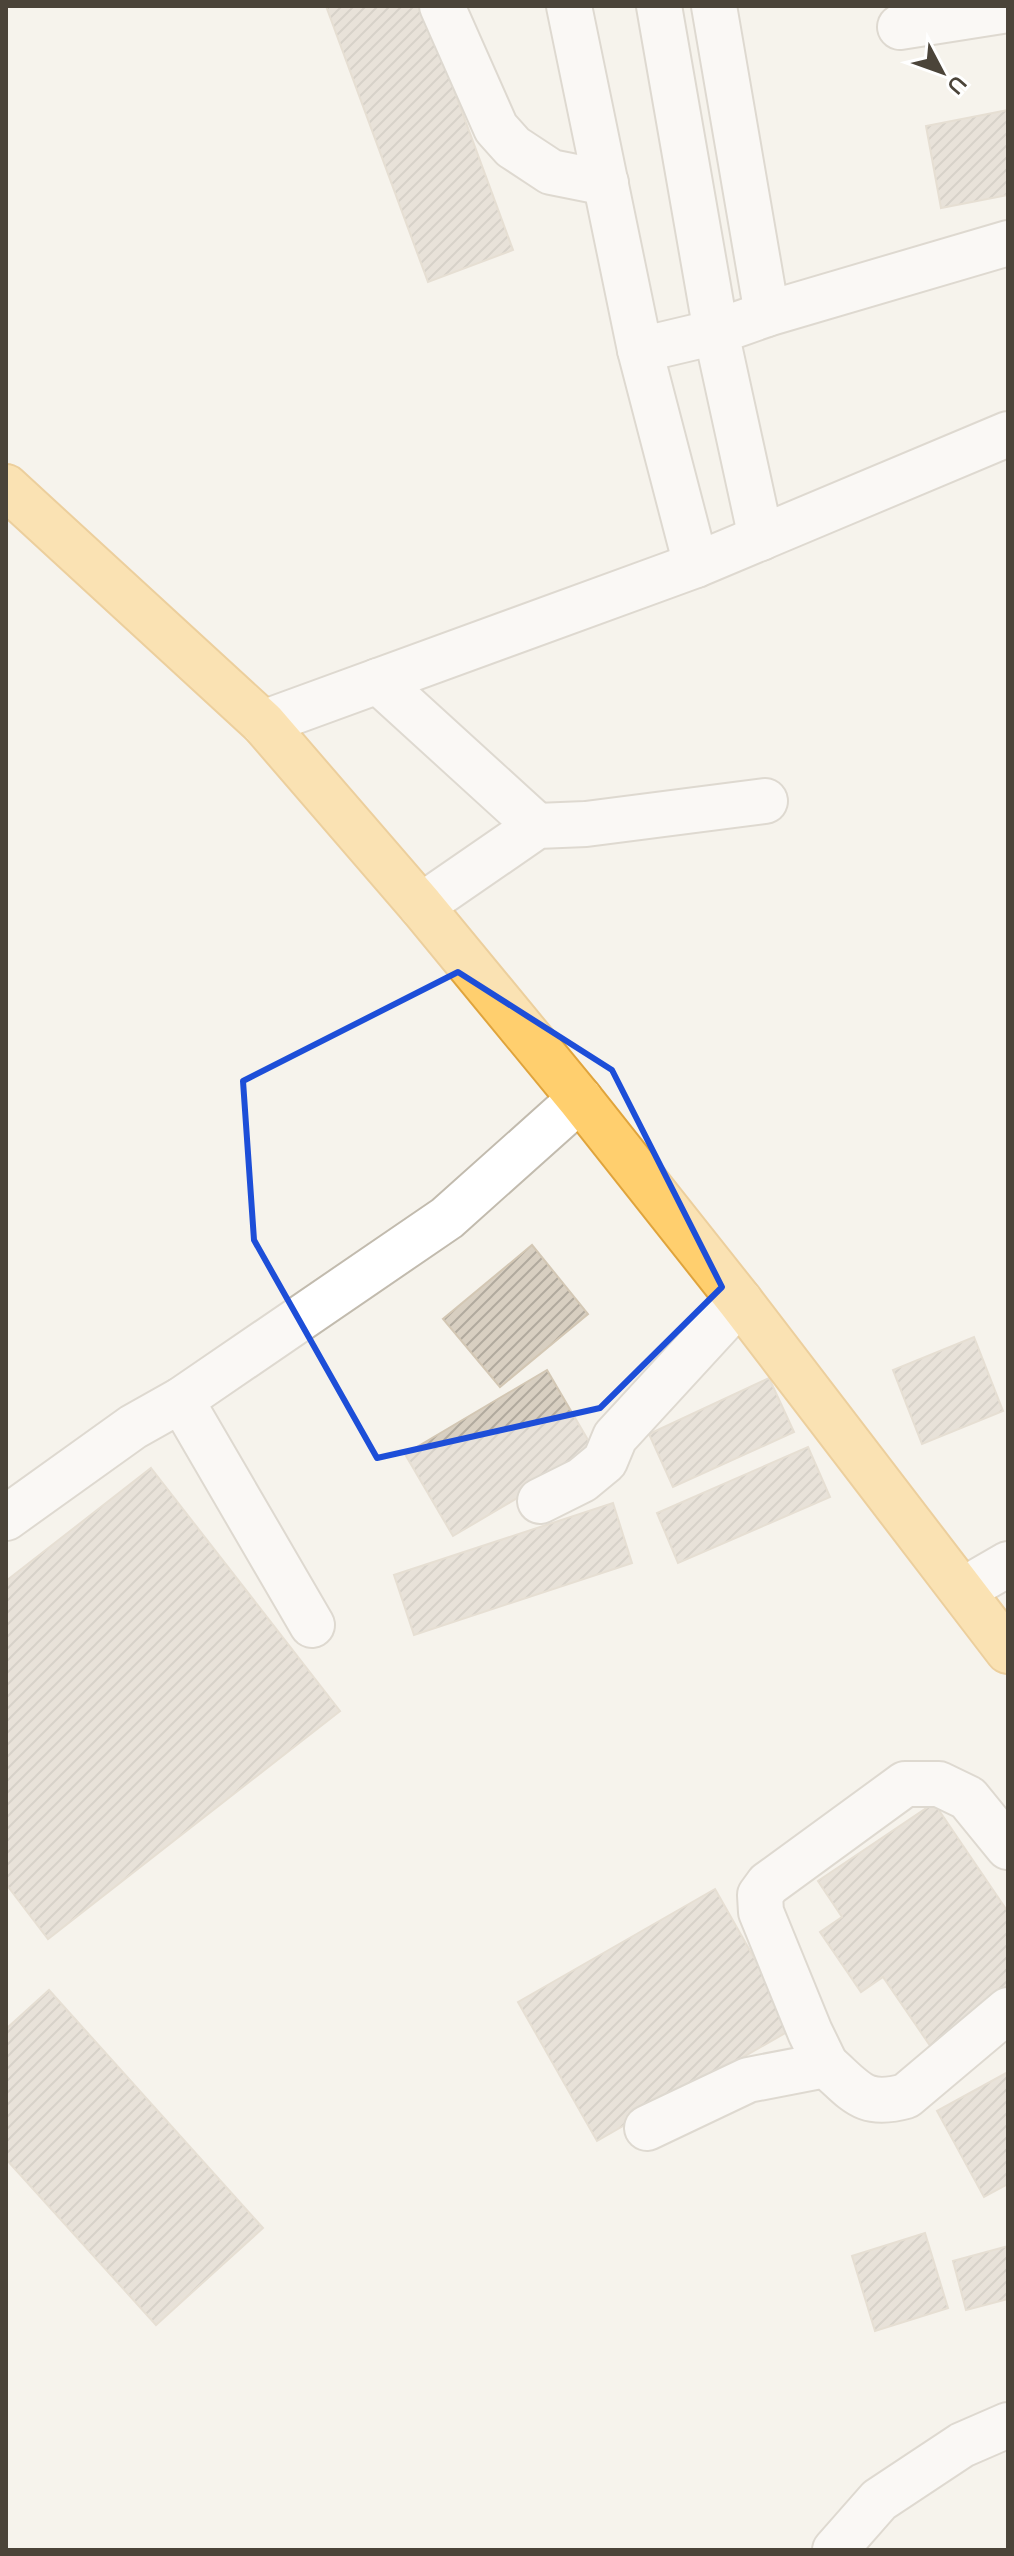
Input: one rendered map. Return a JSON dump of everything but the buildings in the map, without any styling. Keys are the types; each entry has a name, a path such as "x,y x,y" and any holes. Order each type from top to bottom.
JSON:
{"highway":[{"path":"6,487 263,723 421,906 580,1099 740,1301 1008,1651"}],"street":[{"path":"442,6 496,128 513,147 551,172 606,183"},
{"path":"569,6 640,350 696,565"},
{"path":"659,6 716,332 761,538"},
{"path":"714,6 767,314"},
{"path":"900,27 1008,10"},
{"path":"640,350 716,332 1008,243"},
{"path":"263,723 696,565 1008,434"},
{"path":"378,681 537,826"},
{"path":"421,906 537,826 586,824 765,801"},
{"path":"6,1518 133,1427 181,1400 447,1218 580,1099"},
{"path":"540,1501 582,1480 605,1461 615,1437 740,1301"},
{"path":"181,1400 312,1625"},
{"path":"963,1590 1008,1564"},
{"path":"1008,1847 968,1798 939,1784 905,1784 768,1884 760,1895 761,1912 826,2065 865,2098 885,2102 906,2096 1008,2010"},
{"path":"647,2128 748,2080 826,2065"},
{"path":"835,2550 879,2500 962,2445 1008,2425"}],"highlighted area":[{"path":"458,972 612,1070 722,1287 600,1408 377,1458 254,1240 243,1081"}]}
